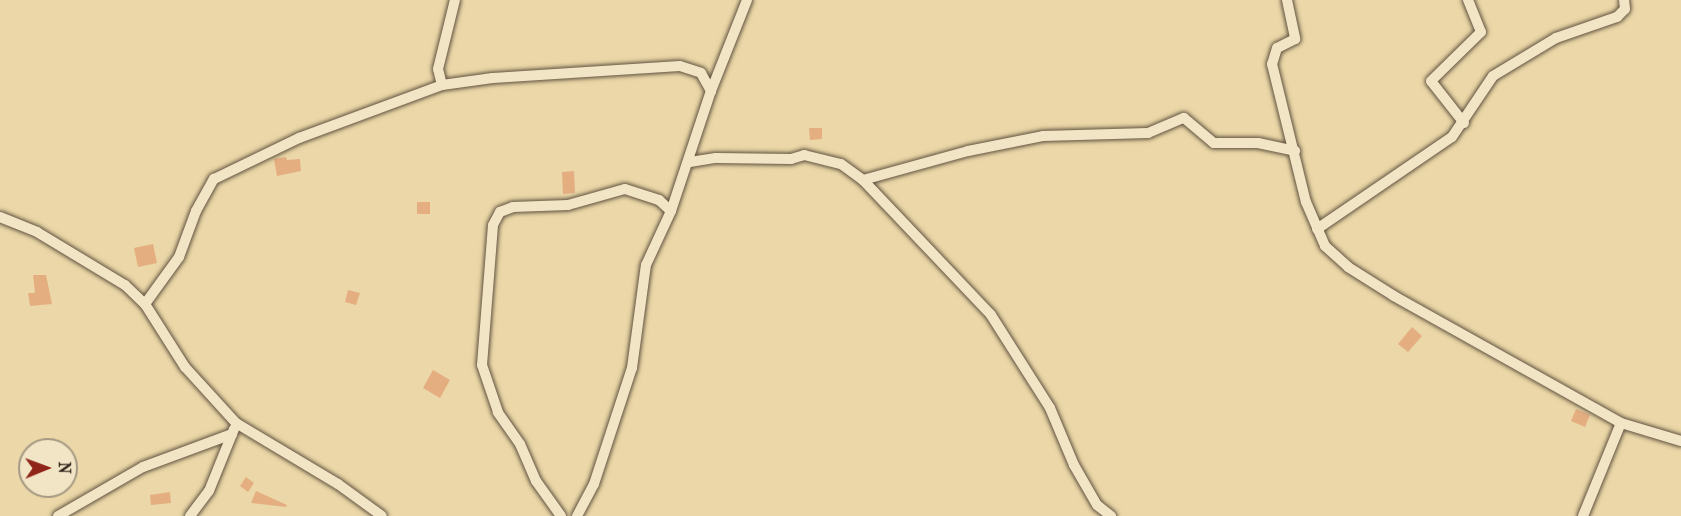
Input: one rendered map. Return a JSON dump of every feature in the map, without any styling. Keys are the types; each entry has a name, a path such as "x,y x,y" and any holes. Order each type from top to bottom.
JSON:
{"street":[{"path":"442,85 438,69 455,0"},
{"path":"577,516 594,484 632,368 646,265 690,162 711,92 747,0"},
{"path":"1287,0 1295,39 1277,48 1272,64 1306,202 1326,246 1348,267 1622,423 1681,441"},
{"path":"1464,123 1431,81 1481,32 1468,0"},
{"path":"1317,229 1452,137 1464,123 1493,76 1556,38 1617,17 1625,9 1624,0"},
{"path":"145,303 179,256 196,211 214,179 299,138 442,85 493,78 680,66 701,72 711,92"},
{"path":"863,180 968,151 1043,136 1148,133 1184,118 1214,143 1258,143 1295,151"},
{"path":"690,162 716,158 791,159 804,155 841,164 863,180 991,315 1050,408 1074,465 1097,505 1111,516"},
{"path":"561,516 536,481 520,444 498,412 482,365 493,225 500,212 513,207 568,205 625,189 659,200 671,211"},
{"path":"0,217 38,232 124,285 145,303 186,368 234,429 338,484 382,516"},
{"path":"1583,516 1622,423"},
{"path":"58,516 143,467 234,429"},
{"path":"190,516 209,491 234,429"}],"building":[{"path":"809,128 822,128 822,139 810,140"},
{"path":"286,157 287,160 300,159 301,171 277,176 274,159"},
{"path":"574,171 575,193 563,194 562,172"},
{"path":"417,202 430,202 430,214 417,214"},
{"path":"153,244 157,263 138,267 134,248"},
{"path":"33,275 46,275 52,304 30,306 28,293 35,293"},
{"path":"348,290 360,293 356,305 345,302"},
{"path":"1412,327 1422,336 1408,352 1398,344"},
{"path":"433,370 450,380 440,398 423,388"},
{"path":"1576,409 1590,415 1585,427 1571,421"},
{"path":"246,477 254,483 248,492 240,486"},
{"path":"256,491 287,505 286,507 251,503"},
{"path":"170,492 171,503 151,505 150,495"}]}
